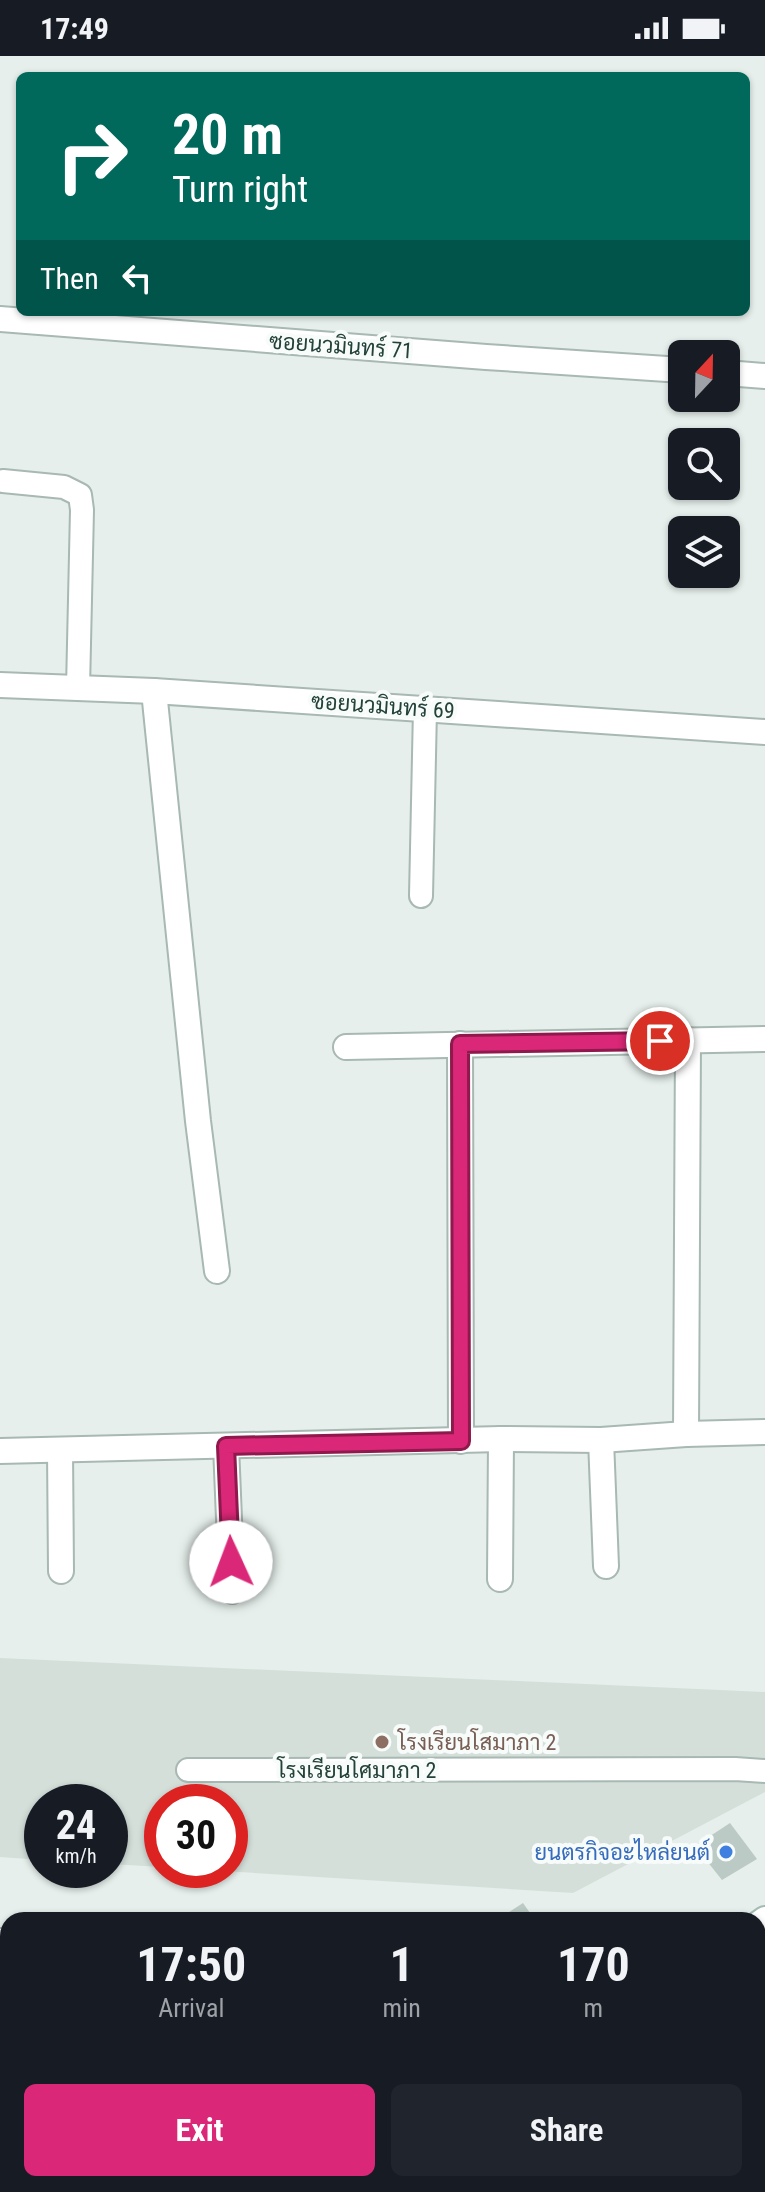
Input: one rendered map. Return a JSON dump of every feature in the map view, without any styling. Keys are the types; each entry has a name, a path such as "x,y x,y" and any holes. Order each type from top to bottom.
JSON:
{"street":[{"name":"ซอยนวมินทร์ 71","path":"0,319 668,369"},
{"path":"740,374 765,376"},
{"name":"ซอยนวมินทร์ 69","path":"0,685 154,691 765,732"},
{"path":"154,691 196,1106 217,1271"},
{"path":"346,1047 765,1039"},
{"path":"686,1434 688,1040"},
{"path":"460,1044 461,1441"},
{"path":"0,1451 501,1439 601,1440 765,1432"},
{"path":"500,1579 501,1439"},
{"path":"601,1440 606,1566"},
{"path":"226,1446 232,1591"},
{"path":"60,1450 61,1571"}],"lane":[{"path":"3,481 64,487 80,495 78,688"},
{"path":"421,896 425,709"},
{"name":"โรงเรียนโศมาภา 2","path":"188,1770 765,1771"}],"shaded area":[{"name":"โรงเรียนโสมาภา 2","path":"0,1658 765,1692 765,1792 573,1893 248,1873 248,1784 144,1784 144,1866 128,1865 128,1784 24,1784 24,1859 0,1857"}],"building":[{"name":"ยนตรกิจอะไหล่ยนต์","path":"730,1823 757,1859 722,1880 695,1846"},
{"path":"523,1903 529,1912 509,1912"}],"place":[{"name":"โรงเรียนโสมาภา 2","path":"382,1742"},
{"name":"ยนตรกิจอะไหล่ยนต์","path":"726,1852"}],"route":[{"path":"231,1562 226,1446 461,1441 460,1044 660,1041"}]}
